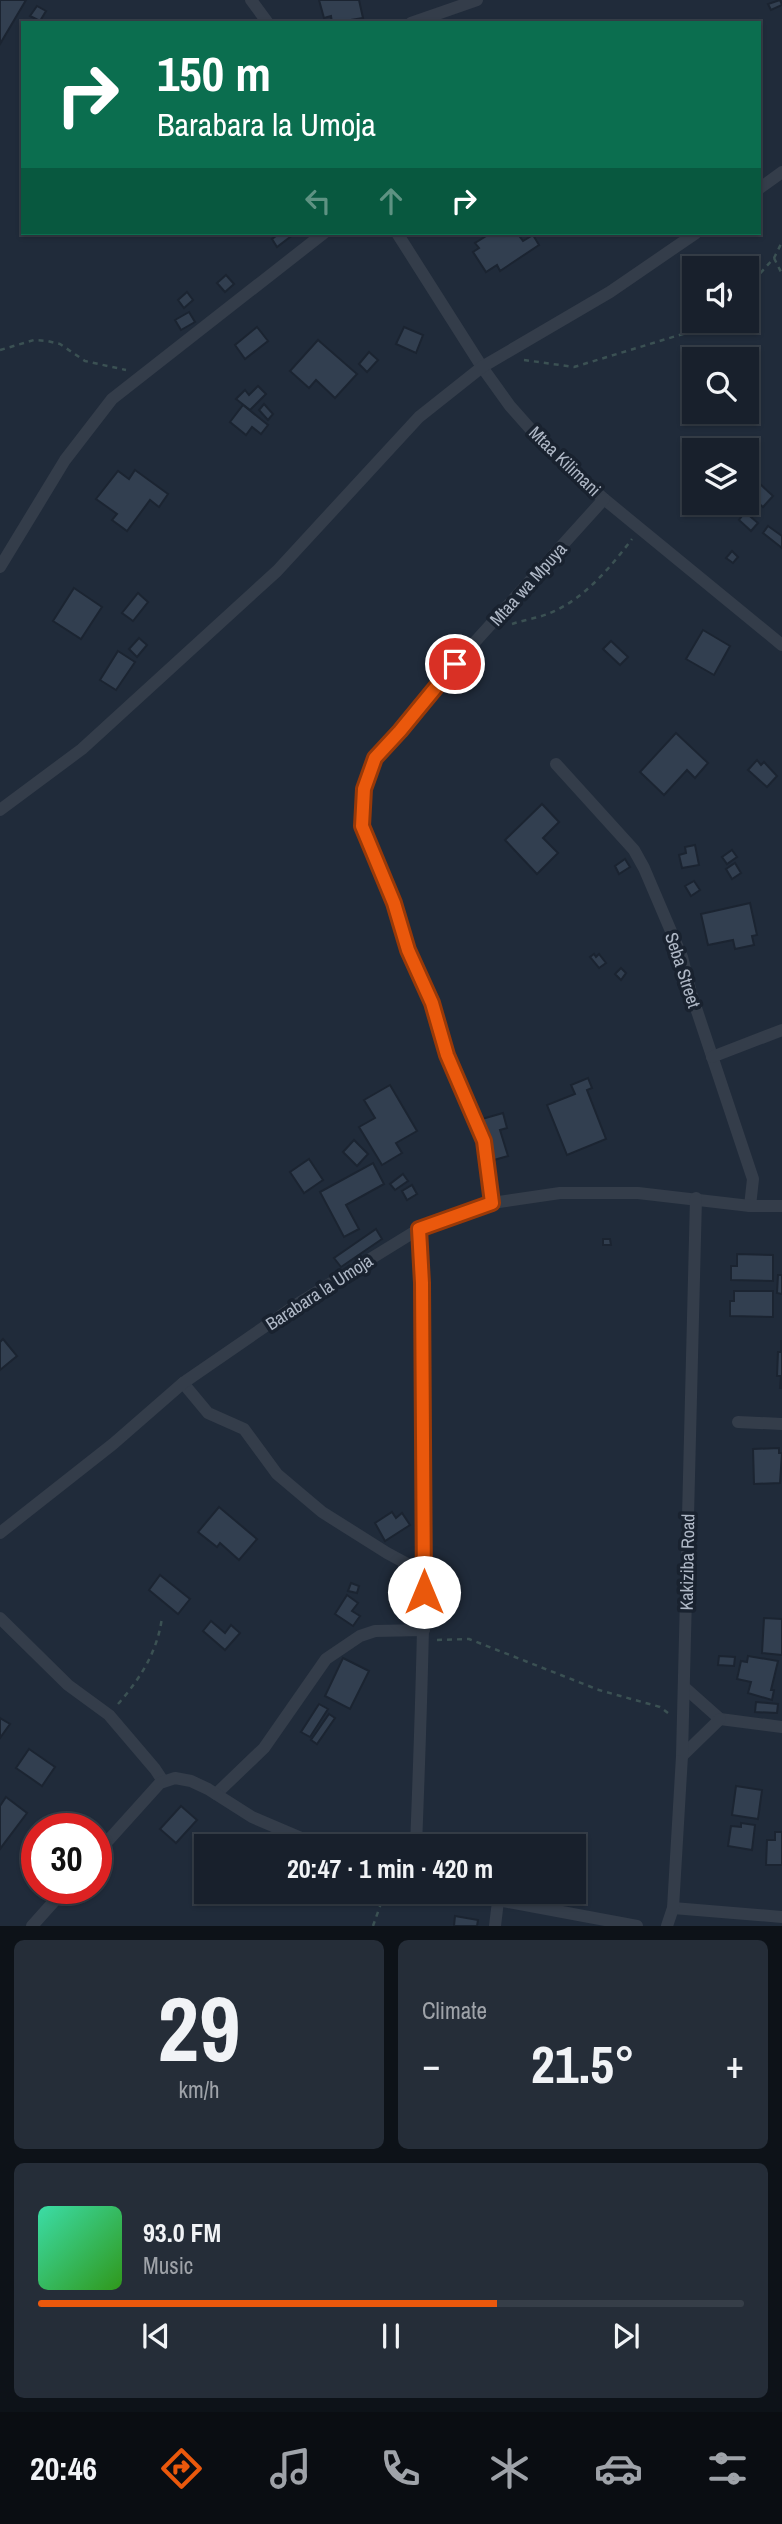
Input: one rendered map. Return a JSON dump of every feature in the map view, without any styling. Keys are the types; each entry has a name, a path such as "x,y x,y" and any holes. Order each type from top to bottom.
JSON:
{"street":[{"path":"251,0 267,21"},
{"path":"417,21 477,0"},
{"path":"761,187 782,172"},
{"path":"0,567 65,460 112,399 321,235"},
{"name":"Mtaa Kilimani","path":"398,235 482,367 510,406 549,450 604,499 782,645"},
{"path":"0,810 82,749 258,589 419,418 482,367 610,292 693,235"},
{"name":"Mtaa wa Mpuya","path":"492,1203 484,1141 447,1055 432,1003 408,950 394,903 362,826 364,789 375,758 455,664 604,499"},
{"name":"Seba Street","path":"556,764 634,850 682,957 691,993 753,1179 750,1206"},
{"path":"712,1057 782,1030"},
{"name":"Barabara la Umoja","path":"0,1533 113,1444 183,1382 302,1301 419,1229 492,1203 560,1193 638,1193 750,1206 782,1206"},
{"name":"Kakiziba Road","path":"667,1926 673,1908 682,1756 696,1198"},
{"path":"416,1834 424,1635 422,1283 419,1229"},
{"path":"183,1382 208,1413 244,1429 277,1474 322,1512 424,1573"},
{"path":"738,1422 782,1424"},
{"path":"0,1618 68,1685 108,1715 163,1782"},
{"path":"216,1794 264,1748 326,1659 360,1636 375,1631 424,1635"},
{"path":"684,1687 720,1719 782,1727"},
{"path":"682,1756 720,1719"},
{"path":"112,1837 163,1782 175,1778 191,1781 252,1817 292,1834"},
{"path":"32,1926 52,1904"},
{"path":"495,1926 498,1904"},
{"path":"515,1904 637,1926"},
{"path":"673,1908 782,1917"}],"path":[{"path":"759,275 774,258 782,242"},
{"path":"774,258 782,274"},
{"path":"525,360 574,367 686,333"},
{"path":"0,350 34,340 47,341 60,344 85,361 97,365 147,371"},
{"path":"504,630 513,624 550,614 576,598 608,569 640,528"},
{"path":"108,1715 136,1683 160,1639 162,1617"},
{"path":"424,1635 469,1639 599,1690 660,1707 682,1725"},
{"path":"373,1926 381,1904"}],"building":[{"path":"0,0 26,0 0,44"},
{"path":"319,0 359,0 363,18 332,21 331,16 324,18"},
{"path":"780,0 782,5 771,10 768,4"},
{"path":"37,6 46,11 40,21 30,16"},
{"path":"277,235 293,235 277,247 272,239"},
{"path":"488,235 518,235 523,241 533,235 539,245 500,271 497,265 486,272 473,252 479,248 475,243"},
{"path":"226,275 234,284 225,292 217,283"},
{"path":"187,292 193,300 184,308 178,300"},
{"path":"189,312 195,322 181,330 175,320"},
{"path":"257,327 268,341 245,359 235,345"},
{"path":"404,327 423,335 416,353 396,344"},
{"path":"318,340 357,374 335,398 316,380 309,388 290,371"},
{"path":"369,352 378,360 367,372 359,364"},
{"path":"258,386 266,394 250,410 236,399 245,390 249,395"},
{"path":"264,404 273,414 268,420 259,410"},
{"path":"243,405 268,425 261,434 252,427 246,435 230,422"},
{"path":"135,470 168,494 159,507 150,500 127,531 112,520 117,514 96,499 118,471 129,479"},
{"path":"759,485 773,496 763,507 759,504"},
{"path":"743,515 749,515 758,523 751,531 739,520"},
{"path":"768,526 782,536 782,548 763,533"},
{"path":"732,551 738,557 733,563 726,558"},
{"path":"74,588 102,607 81,639 53,621"},
{"path":"138,593 148,602 133,621 122,613"},
{"path":"703,630 730,646 714,675 686,659"},
{"path":"139,638 147,645 137,657 129,649"},
{"path":"611,641 628,657 620,665 603,649"},
{"path":"118,651 135,662 116,690 100,680"},
{"path":"676,733 708,763 695,778 687,770 664,795 640,772"},
{"path":"757,760 761,765 764,762 777,776 767,787 748,770"},
{"path":"542,804 559,822 543,838 558,853 537,874 505,840"},
{"path":"695,845 699,865 682,868 679,855 686,853 685,847"},
{"path":"732,850 737,857 727,864 722,857"},
{"path":"625,859 630,867 619,874 615,866"},
{"path":"735,863 741,873 732,879 726,869"},
{"path":"694,881 700,890 691,896 685,886"},
{"path":"750,903 757,935 752,936 754,945 735,949 733,940 708,945 701,914"},
{"path":"594,954 596,957 599,954 606,963 599,968 590,957"},
{"path":"621,968 626,973 621,980 615,974"},
{"path":"588,1078 592,1088 587,1090 606,1139 567,1155 547,1105 575,1094 571,1085"},
{"path":"390,1085 417,1131 396,1143 402,1153 382,1165 359,1127 375,1118 364,1100"},
{"path":"503,1113 507,1128 500,1130 508,1156 494,1160 482,1119"},
{"path":"354,1140 368,1154 357,1166 343,1152"},
{"path":"309,1159 323,1180 304,1193 290,1172"},
{"path":"373,1163 384,1184 346,1205 359,1229 344,1237 320,1192"},
{"path":"403,1174 408,1181 395,1190 390,1184"},
{"path":"412,1185 417,1194 407,1200 402,1191"},
{"path":"376,1229 382,1239 341,1267 334,1258"},
{"path":"603,1239 610,1239 611,1245 603,1245"},
{"path":"737,1254 773,1255 773,1281 731,1280 731,1266 737,1266"},
{"path":"778,1275 782,1275 782,1294 777,1293"},
{"path":"734,1291 773,1291 773,1317 730,1316 730,1301 734,1301"},
{"path":"3,1339 17,1356 0,1370 0,1342"},
{"path":"781,1341 782,1388 780,1388 781,1376 777,1376"},
{"path":"779,1448 779,1453 782,1453 780,1483 754,1484 753,1449"},
{"path":"219,1507 257,1539 239,1560 220,1543 217,1547 198,1532"},
{"path":"392,1512 396,1518 402,1513 410,1525 385,1541 375,1523"},
{"path":"160,1575 190,1599 178,1614 149,1590"},
{"path":"351,1583 359,1586 357,1593 348,1591"},
{"path":"347,1595 358,1603 352,1611 360,1616 353,1626 335,1614"},
{"path":"764,1618 782,1619 782,1655 762,1653"},
{"path":"211,1621 225,1633 231,1625 240,1633 225,1650 203,1631"},
{"path":"719,1656 735,1657 734,1666 718,1665"},
{"path":"748,1656 778,1661 771,1690 774,1690 772,1700 748,1693 751,1682 737,1679 741,1661 747,1662"},
{"path":"343,1658 369,1671 350,1709 325,1696"},
{"path":"756,1702 778,1704 777,1713 755,1712"},
{"path":"319,1704 328,1709 310,1737 301,1732"},
{"path":"329,1714 335,1718 317,1744 311,1740"},
{"path":"0,1718 10,1724 0,1738"},
{"path":"29,1749 55,1767 42,1786 16,1768"},
{"path":"736,1786 762,1790 758,1819 732,1815"},
{"path":"6,1797 27,1813 21,1813 21,1821 0,1849 0,1806"},
{"path":"181,1806 197,1820 176,1843 160,1829"},
{"path":"741,1823 755,1825 752,1850 728,1846 731,1826 741,1827"},
{"path":"775,1832 782,1832 782,1865 766,1865 767,1840 775,1840"},
{"path":"455,1916 478,1920 477,1926 454,1926"}],"route":[{"path":"424,1592 422,1283 419,1229 492,1203 484,1141 447,1055 432,1003 408,950 394,903 362,826 364,789 375,758 455,664"}]}
